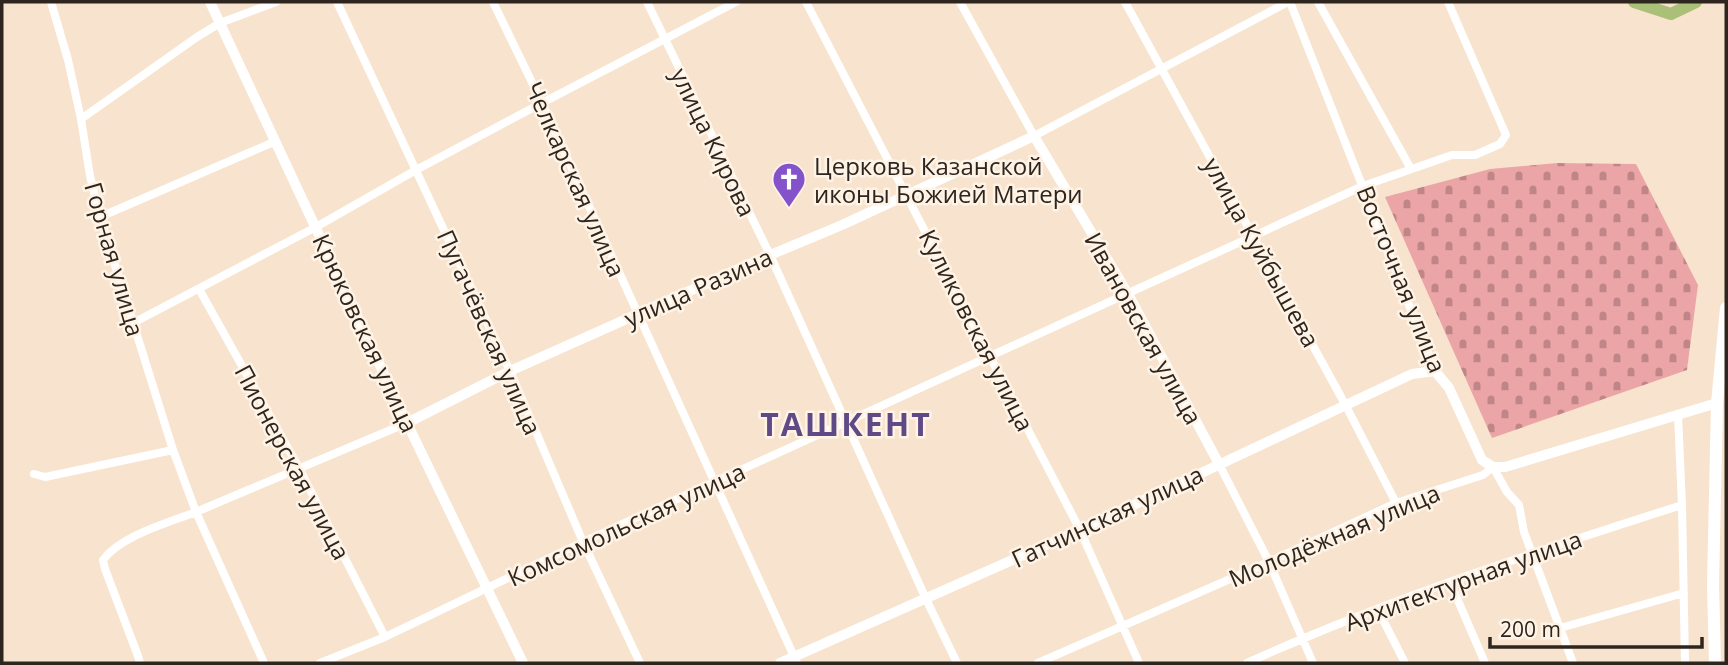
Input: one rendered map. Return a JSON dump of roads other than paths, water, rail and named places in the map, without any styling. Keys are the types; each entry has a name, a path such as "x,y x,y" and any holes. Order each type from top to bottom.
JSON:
{"highway":[{"path":"1715,663 1713,585 1717,403 1726,308"}],"street":[{"name":"Горная улица","path":"51,2 68,60 100,218 173,450 196,512 264,663"},
{"name":"Крюковская улица","path":"210,2 407,423 523,663"},
{"path":"81,119 220,23 276,2"},
{"name":"Пугачёвская улица","path":"337,2 510,371 583,542 639,663"},
{"name":"Челкарская улица","path":"493,2 542,103 796,660"},
{"name":"улица Кирова","path":"647,2 770,255 957,663"},
{"path":"133,323 736,2"},
{"name":"Куликовская улица","path":"806,2 1080,530 1139,663"},
{"name":"Ивановская улица","path":"960,2 1034,136 1128,294 1219,464 1269,562 1312,663"},
{"name":"улица Куйбышева","path":"1125,2 1346,406 1396,503"},
{"name":"улица Разина","path":"140,663 103,560 110,551 129,538 407,423 510,371 907,195 1034,136 1289,2"},
{"name":"Восточная улица","path":"1289,2 1435,371 1449,388 1482,460 1493,467 1507,492 1519,505 1524,532 1573,663"},
{"name":"Восточная улица","path":"1318,2 1411,169"},
{"name":"Комсомольская улица","path":"320,663 385,637 583,542 1363,186 1452,155 1475,155 1500,144 1506,135 1448,2"},
{"path":"100,218 276,141"},
{"name":"Пионерская улица","path":"199,289 299,468 385,637"},
{"name":"Гатчинская улица","path":"780,663 796,660 1412,374 1435,371"},
{"name":"Молодёжная улица","path":"1038,663 1396,503 1483,475 1493,467 1505,467 1717,403"},
{"path":"1678,415 1685,663"},
{"path":"34,474 45,477 173,450"},
{"name":"Архитектурная улица","path":"1247,663 1301,639 1450,582 1533,552 1682,505"},
{"path":"1450,582 1485,663"},
{"path":"1560,628 1684,593"},
{"path":"1378,610 1405,663"}],"waterway":[{"path":"1634,2 1671,14 1696,2"}],"place":[{"name":"Церковь Казанской иконы Божией Матери","path":"789,209"}],"district":[{"name":"ТАШКЕНТ","path":"846,423"}]}
